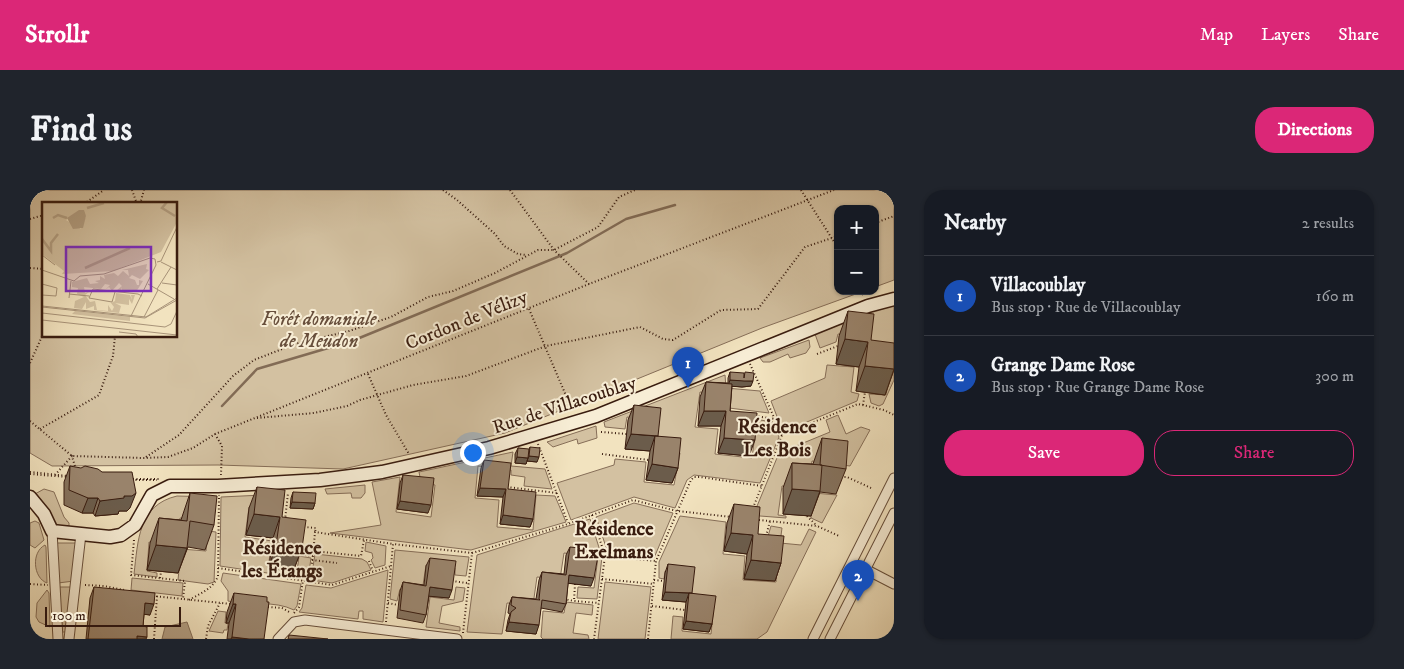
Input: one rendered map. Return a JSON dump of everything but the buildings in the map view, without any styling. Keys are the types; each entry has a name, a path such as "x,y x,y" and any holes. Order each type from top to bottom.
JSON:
{"street":[{"name":"Rue de Villacoublay","path":"166,482 289,483 368,474 490,448 596,416 868,306 894,299"},
{"path":"813,639 894,478"},
{"path":"52,531 110,537 122,535 136,525 152,495 166,482"},
{"path":"30,497 44,514 52,531 58,639"},
{"path":"830,639 894,513"},
{"path":"69,639 81,534"},
{"path":"865,569 894,584"},
{"path":"278,639 294,622 305,620 460,636"}],"path":[{"path":"87,202 104,190"},
{"path":"132,190 137,202"},
{"path":"139,202 144,190"},
{"path":"443,190 488,228 504,246 518,254 529,255"},
{"path":"510,190 554,250 589,284"},
{"path":"144,458 179,435 233,376 254,360 295,344 349,332 391,317 428,297 453,291 496,273 538,250 554,250 598,227 619,197 636,190"},
{"path":"801,190 834,241"},
{"name":"Cordon de Vélizy","path":"72,456 144,458 168,456 193,448 215,434 254,418 589,284 834,190"},
{"path":"30,220 42,216"},
{"path":"879,222 894,216"},
{"path":"254,418 314,413 347,406 376,394 413,385 466,376 546,346 640,327 663,339 673,340 721,310 758,309 806,247 832,238"},
{"path":"863,297 869,295"},
{"path":"529,309 574,416"},
{"path":"30,363 42,336"},
{"path":"40,429 99,395 113,356 115,338"},
{"path":"817,354 838,346"},
{"path":"752,510 782,435 749,362 755,359"},
{"path":"368,374 376,394 411,458 415,459 417,465"},
{"path":"863,405 865,392"},
{"path":"782,435 858,404 884,410 894,415"},
{"path":"747,415 775,419"},
{"path":"30,421 72,456 76,467 76,477 30,473"},
{"path":"601,432 627,434"},
{"path":"189,600 215,584 218,568 222,446 215,434"},
{"path":"542,442 538,444 568,524"},
{"path":"602,454 648,460"},
{"path":"54,476 72,456"},
{"path":"54,476 69,476"},
{"path":"838,477 847,478 871,488"},
{"path":"648,639 656,561 688,485 694,478 762,486"},
{"path":"125,479 166,482"},
{"path":"284,525 289,483"},
{"path":"506,487 557,493"},
{"path":"515,488 515,493"},
{"path":"315,532 393,544 472,553 568,524 633,500 677,511 740,518"},
{"path":"592,515 605,556 594,639"},
{"path":"807,516 816,526"},
{"path":"756,520 816,526 839,536"},
{"path":"765,541 770,521"},
{"path":"136,525 131,575 185,581 183,599"},
{"path":"300,527 316,528 309,581"},
{"path":"313,551 361,556 364,539"},
{"path":"385,629 393,544"},
{"path":"460,636 472,553"},
{"path":"296,554 313,556"},
{"path":"605,556 656,561"},
{"path":"312,560 337,563"},
{"path":"370,561 374,571"},
{"path":"218,568 332,585 391,566"},
{"path":"160,578 161,572"},
{"path":"602,579 654,584"},
{"path":"266,607 282,608 293,615 299,607 304,580"},
{"path":"654,580 664,581"},
{"path":"452,581 467,583"},
{"path":"30,584 55,586"},
{"path":"75,584 104,586 128,591"},
{"path":"574,601 575,584"},
{"path":"150,595 236,605"},
{"path":"154,639 157,596"},
{"path":"564,599 599,603"},
{"path":"206,639 208,626 220,603"},
{"path":"388,603 398,604"},
{"path":"652,606 685,610"}],"green space":[{"name":"Forêt domaniale de Meudon","path":"30,190 894,190 894,280 879,286 879,205 834,205 834,295 853,295 762,328 505,433 343,469 218,465 52,466 30,453"},
{"path":"894,306 894,380 883,404 879,406 871,403 869,394 886,395 891,368 866,337 838,334 836,342 820,348 815,334 884,307"},
{"path":"809,340 810,347 806,353 790,358 788,354 770,362 763,362 760,358"},
{"path":"827,365 854,367 851,392 859,394 857,401 783,432 771,401 825,378"},
{"path":"725,375 726,388 760,391 769,413 729,408 729,395 700,392 695,427 718,429 715,454 752,458 756,427 741,417 773,422 779,437 760,483 694,475 687,480 675,508 634,497 571,520 557,483 614,465 615,459 646,462 644,482 674,485 680,453 654,449 658,421 627,417 625,429 605,427 604,422"},
{"path":"838,415 846,434 861,427 870,430 850,466 812,461 808,487 782,486 778,515 786,516 786,518 756,514 755,511 779,453 830,432 826,420"},
{"path":"596,426 597,438 578,444 577,439 553,447 547,442"},
{"path":"513,452 511,466 545,469 552,489 524,486 525,477 511,475 511,470 478,466 475,498 499,500 497,527 533,530 536,495 555,496 566,522 471,550 330,533 381,525 372,482 400,477 396,512 431,517 435,485 421,482 419,472"},
{"path":"365,485 365,493 361,498 352,498 351,493 327,494 325,489"},
{"path":"44,489 54,492 64,517 69,523 69,528 55,526 35,494"},
{"path":"814,493 837,495 822,523 811,518"},
{"path":"284,494 282,510 249,507 245,537 272,541 268,568 297,572 299,556 311,558 308,579 220,566 221,497"},
{"path":"177,496 215,497 209,520 180,518 177,545 149,542 147,571 157,573 157,577 134,574 139,537 147,516 154,507"},
{"path":"634,503 673,513 654,558 608,553 596,517"},
{"path":"680,516 726,522 723,554 745,556 743,580 776,582 779,554 766,543 771,526 782,528 780,543 801,545 809,529 816,532 767,632 757,639 671,639 673,616 683,617 682,631 711,634 714,604 689,601 692,574 665,571 664,579 659,578 659,562"},
{"path":"590,519 602,557 597,599 577,598 578,587 594,588 598,557 564,553 560,579 537,577 533,605 507,603 502,634 467,632 477,555"},
{"path":"35,521 39,523 44,540 35,548 30,545 30,523"},
{"path":"208,531 216,532 214,582 208,584 178,580 181,549 206,551"},
{"path":"366,542 386,546 385,565 375,568 371,560 373,558 372,553 365,551"},
{"path":"55,543 77,543 74,581 58,583"},
{"path":"45,545 47,583 39,576 35,565 37,553"},
{"path":"395,550 469,557 466,576 455,575 455,568 426,565 422,592 400,589 397,601 390,599"},
{"path":"315,554 362,559 367,562 371,570 332,583 311,580"},
{"path":"388,570 383,622 363,619 363,611 359,611 358,619 299,612 302,608 306,585 331,588"},
{"path":"223,573 301,584 297,606 294,610 278,605 228,601 228,591 221,581"},
{"path":"132,578 183,583 182,596 131,590"},
{"path":"605,582 651,587 645,639 598,639"},
{"path":"59,587 73,587 68,632 62,632"},
{"path":"456,587 465,588 463,601 442,606 439,623 460,627 460,631 426,627 430,597 454,600"},
{"path":"47,590 49,593 50,627 39,622 36,617 37,603"},
{"path":"566,602 593,605 592,615 576,613 573,633 588,635 589,639 543,639 541,637 543,611 564,613"},
{"path":"218,611 226,612 225,623 228,624 227,630 224,630 223,633 209,631"}],"shaded area":[{"path":"187,622 193,639 162,639 165,627"}],"waterway":[{"path":"222,406 257,369 352,341 567,253 626,219 675,205"}],"place":[{"name":"Villacoublay","path":"688,388"},
{"name":"Grange Dame Rose","path":"858,601"}],"district":[{"name":"Résidence Les Bois","path":"777,438"},
{"name":"Résidence Exelmans","path":"614,540"},
{"name":"Résidence les Étangs","path":"282,558"}]}
